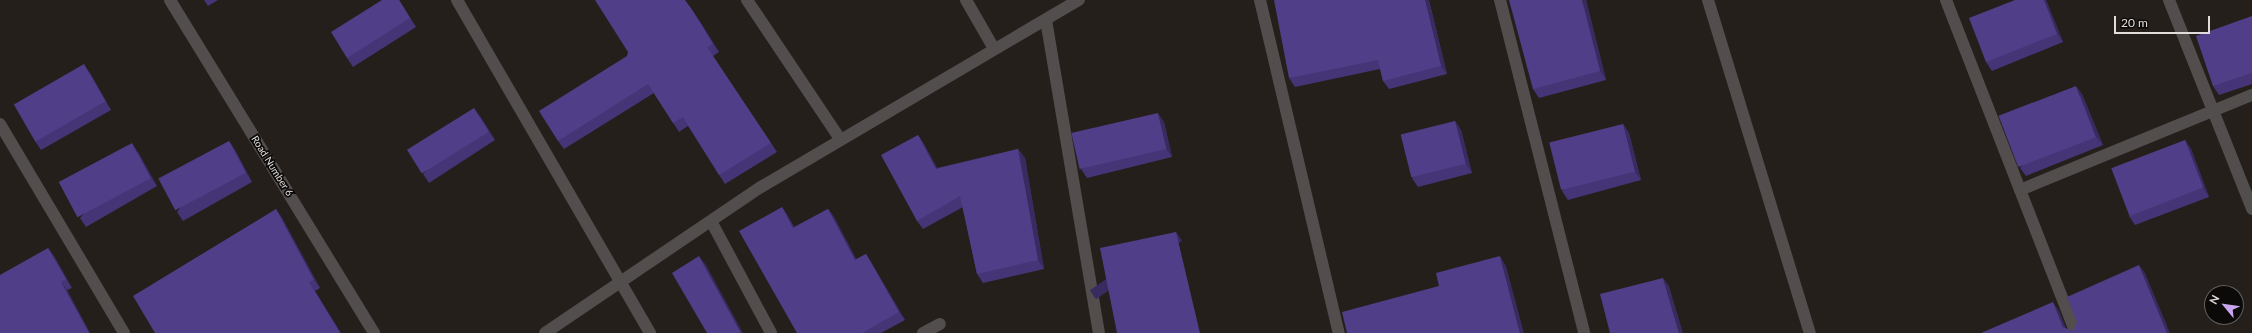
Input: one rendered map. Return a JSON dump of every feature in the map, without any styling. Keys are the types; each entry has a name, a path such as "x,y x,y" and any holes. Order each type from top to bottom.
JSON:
{"street":[{"name":"Road Number 6","path":"170,0 374,333"},
{"path":"457,0 623,282 650,333"},
{"path":"747,0 840,139"},
{"path":"966,0 993,47"},
{"path":"545,333 623,282 711,221 840,139 993,47 1046,20 1079,0"},
{"path":"1260,0 1339,333"},
{"path":"1500,0 1584,333"},
{"path":"1708,0 1810,333"},
{"path":"1946,0 2076,333"},
{"path":"2169,0 2252,209"},
{"path":"1046,20 1099,333"},
{"path":"2020,190 2252,95"},
{"path":"0,124 124,333"},
{"path":"711,221 771,333"},
{"path":"922,333 940,324"}],"building":[{"path":"382,0 399,0 410,18 347,58 331,32"},
{"path":"595,0 685,0 713,44 707,47 771,143 719,175 683,117 673,123 648,84 558,141 539,111 627,56 628,52"},
{"path":"1274,0 1425,0 1441,66 1383,81 1378,60 1289,78"},
{"path":"1509,0 1582,0 1600,71 1533,89"},
{"path":"2015,0 2044,0 2057,34 1986,62 1969,18"},
{"path":"2252,16 2252,73 2213,86 2196,36"},
{"path":"84,64 106,101 35,142 14,104"},
{"path":"2076,86 2096,137 2018,167 1999,116"},
{"path":"474,108 489,132 422,174 407,150"},
{"path":"1158,113 1166,149 1080,169 1071,133"},
{"path":"1455,121 1466,164 1411,177 1401,135"},
{"path":"1623,124 1635,172 1561,190 1549,142"},
{"path":"918,135 936,169 1018,149 1038,260 977,274 960,196 917,221 881,155"},
{"path":"2185,140 2203,188 2130,216 2111,168"},
{"path":"229,141 246,173 175,210 158,179"},
{"path":"132,143 151,178 77,217 59,182"},
{"path":"782,207 793,228 828,209 855,260 866,254 899,312 862,333 797,333 739,231"},
{"path":"276,209 314,280 309,282 340,333 155,333 133,296"},
{"path":"1176,232 1200,333 1117,333 1100,248"},
{"path":"48,248 66,279 61,282 89,333 0,333 0,275"},
{"path":"699,256 741,333 707,333 672,273"},
{"path":"1500,256 1520,333 1347,333 1342,312 1439,286 1436,273"},
{"path":"2139,265 2167,333 1981,333 2053,302 2063,327 2073,331 2077,322 2067,297"},
{"path":"1663,278 1679,333 1610,333 1600,294"}]}
